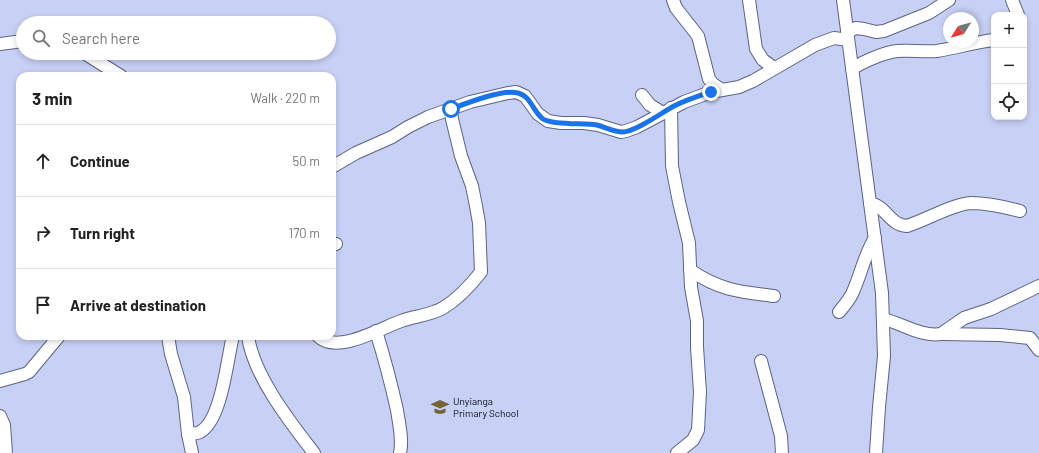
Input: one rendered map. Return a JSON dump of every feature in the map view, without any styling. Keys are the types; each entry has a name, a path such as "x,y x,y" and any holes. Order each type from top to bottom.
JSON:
{"street":[{"path":"673,0 676,8 698,36 709,79 713,84 722,90"},
{"path":"749,0 756,49 763,60 774,68"},
{"path":"843,0 882,293 884,356 878,407 876,453"},
{"path":"336,165 367,148 392,138 416,123 485,97 516,92 525,96 538,114 548,121 598,125 621,132 637,127 667,110 692,99 754,81 815,45 834,38 847,36 856,28 876,32 884,31 929,12 949,0"},
{"path":"1012,0 1017,12"},
{"path":"852,69 858,64 888,53 899,51 937,51 991,40"},
{"path":"0,44 16,42"},
{"path":"95,60 115,72"},
{"path":"642,95 650,105 667,110"},
{"path":"322,340 329,343 338,343 364,337 400,321 438,310 465,290 481,272 479,223 476,206 472,186 459,151 451,109"},
{"path":"667,110 672,166 679,202 688,234 691,287 697,321 700,392 699,419 696,436 688,445 677,453"},
{"path":"870,203 878,206 893,221 902,225 912,224 940,212 971,203 1003,206 1020,210"},
{"path":"839,312 851,296 864,265 868,248 875,238"},
{"path":"690,270 707,281 729,290 774,296"},
{"path":"941,334 964,318 991,309 1039,286"},
{"path":"883,319 893,321 918,331 936,335 1000,335 1030,338 1039,350"},
{"path":"376,331 392,387 400,430 400,453"},
{"path":"0,381 29,372 56,340"},
{"path":"169,340 171,354 184,397 188,434 192,453"},
{"path":"188,434 199,433 212,419 224,385 232,340"},
{"path":"249,340 252,352 264,381 285,414 314,453"},
{"path":"761,361 781,436 782,453"},
{"path":"0,416 4,425 6,453"}],"place":[{"name":"Unyianga Primary School","path":"440,407"}],"route":[{"path":"451,109 485,97 516,92 525,96 538,114 543,119 548,121 598,125 621,132 631,130 666,110 711,92"}]}
